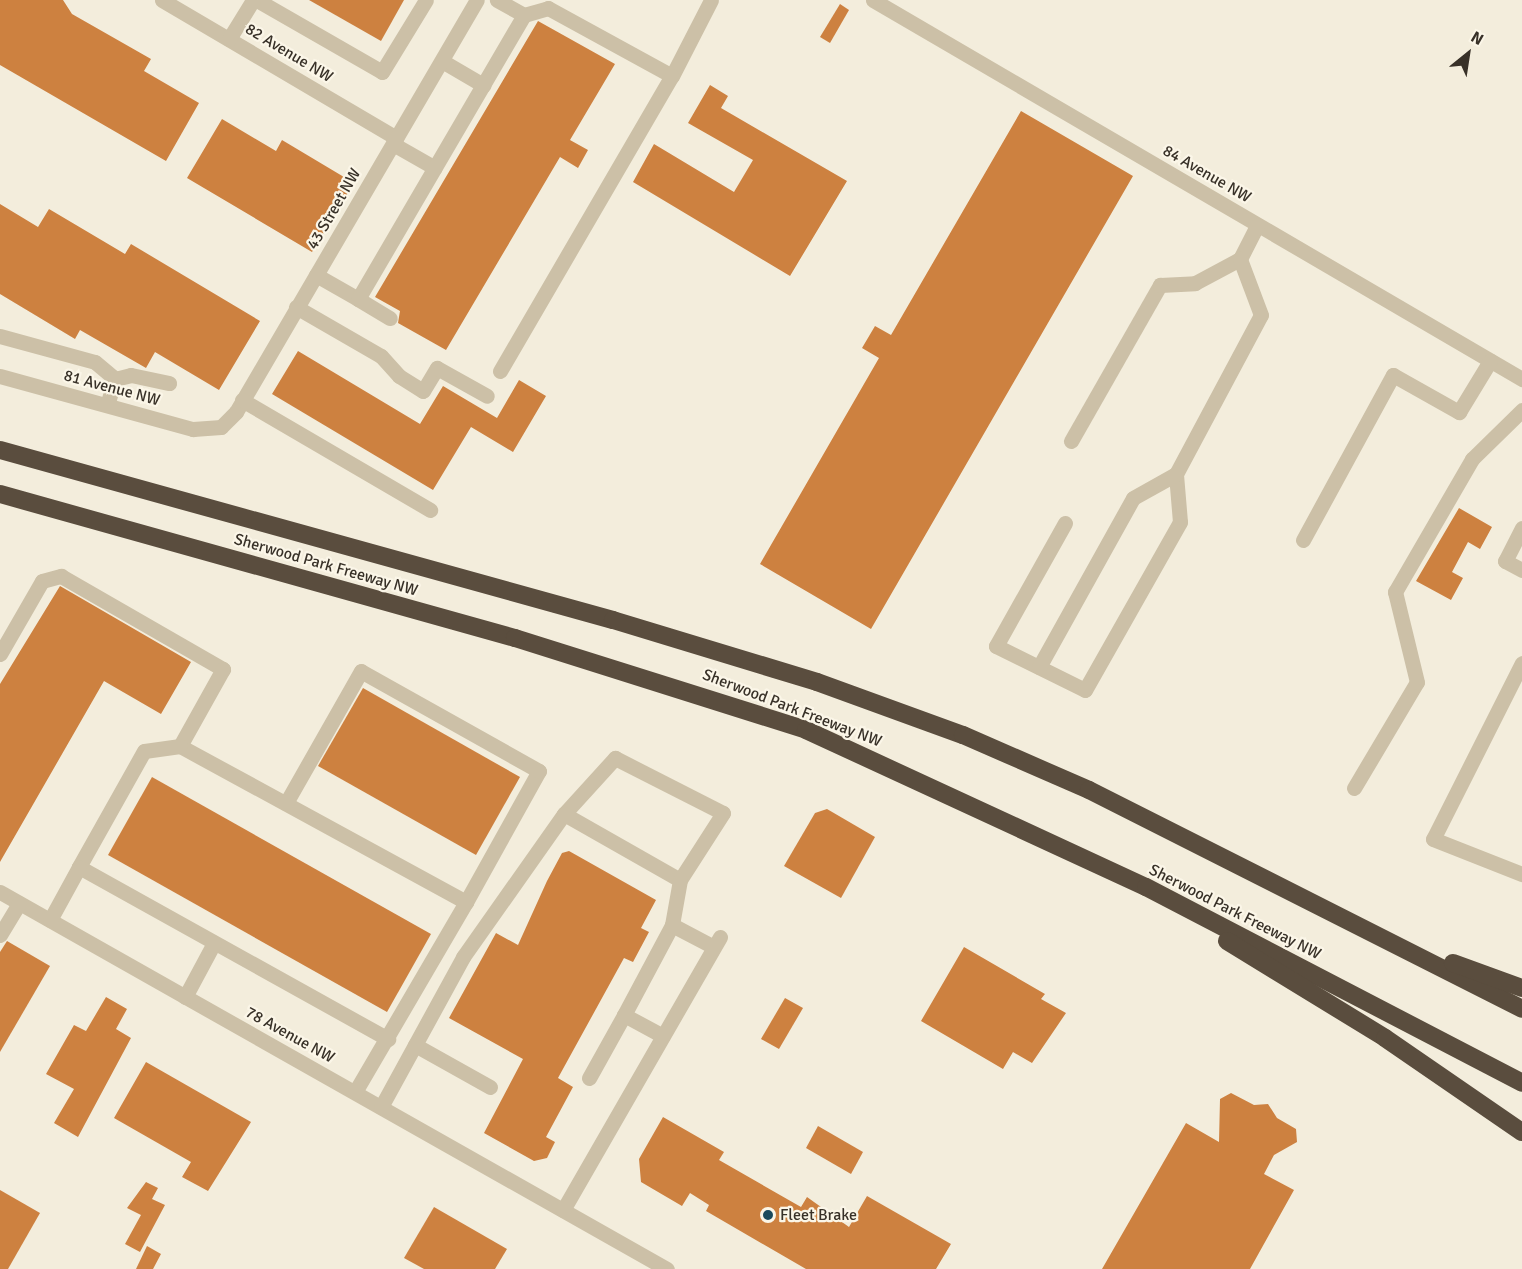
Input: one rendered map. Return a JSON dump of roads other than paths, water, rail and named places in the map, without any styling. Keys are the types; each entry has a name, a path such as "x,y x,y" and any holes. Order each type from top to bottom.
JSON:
{"highway":[{"name":"Sherwood Park Freeway NW","path":"0,450 602,616 817,682 963,735 1089,790 1391,940 1522,1010"},
{"name":"Sherwood Park Freeway NW","path":"0,494 737,705 912,775 1146,887 1522,1083"},
{"path":"1146,887 1522,1132"},
{"path":"1391,940 1522,988"}],"street":[{"name":"82 Avenue NW","path":"162,0 229,39 435,168"},
{"path":"229,39 255,0 382,72 426,0"},
{"name":"43 Street NW","path":"216,430 242,400 477,0"},
{"path":"497,0 524,15"},
{"path":"500,371 672,76 711,0"},
{"name":"84 Avenue NW","path":"873,0 1522,380"},
{"path":"358,299 524,15 548,8 672,76"},
{"path":"442,61 483,85"},
{"path":"1071,441 1160,285 1195,283 1240,260 1257,225"},
{"path":"1065,523 996,646 1086,690 1180,522 1176,474 1261,315 1240,260"},
{"path":"316,275 390,318"},
{"path":"296,307 381,356 399,376 423,391 437,368 487,396"},
{"path":"0,336 95,362 115,379"},
{"path":"1303,540 1393,375 1459,412 1490,361"},
{"path":"115,379 131,375 169,383"},
{"name":"81 Avenue NW","path":"0,376 107,405 216,430"},
{"path":"107,405 115,379"},
{"path":"242,400 430,510"},
{"path":"1354,788 1417,682 1395,592 1472,459 1522,410"},
{"path":"1039,667 1132,498 1176,474"},
{"path":"1522,528 1505,561 1522,570"},
{"path":"0,654 42,581 61,576 222,669 180,746"},
{"path":"1522,663 1433,839 1522,874"},
{"path":"286,803 361,671 539,771 388,1039 355,1092"},
{"path":"50,920 144,751 180,746 466,902"},
{"path":"381,1107 469,948 564,814 615,758 723,813 680,880 672,925 589,1078"},
{"path":"564,814 680,880"},
{"path":"79,867 388,1039"},
{"name":"78 Avenue NW","path":"0,892 668,1269"},
{"path":"0,935 19,903"},
{"path":"563,1210 717,942 672,925"},
{"path":"185,997 214,943"},
{"path":"624,1015 663,1036"},
{"path":"415,1045 490,1087"}],"place":[{"name":"Fleet Brake","path":"768,1215"}]}
